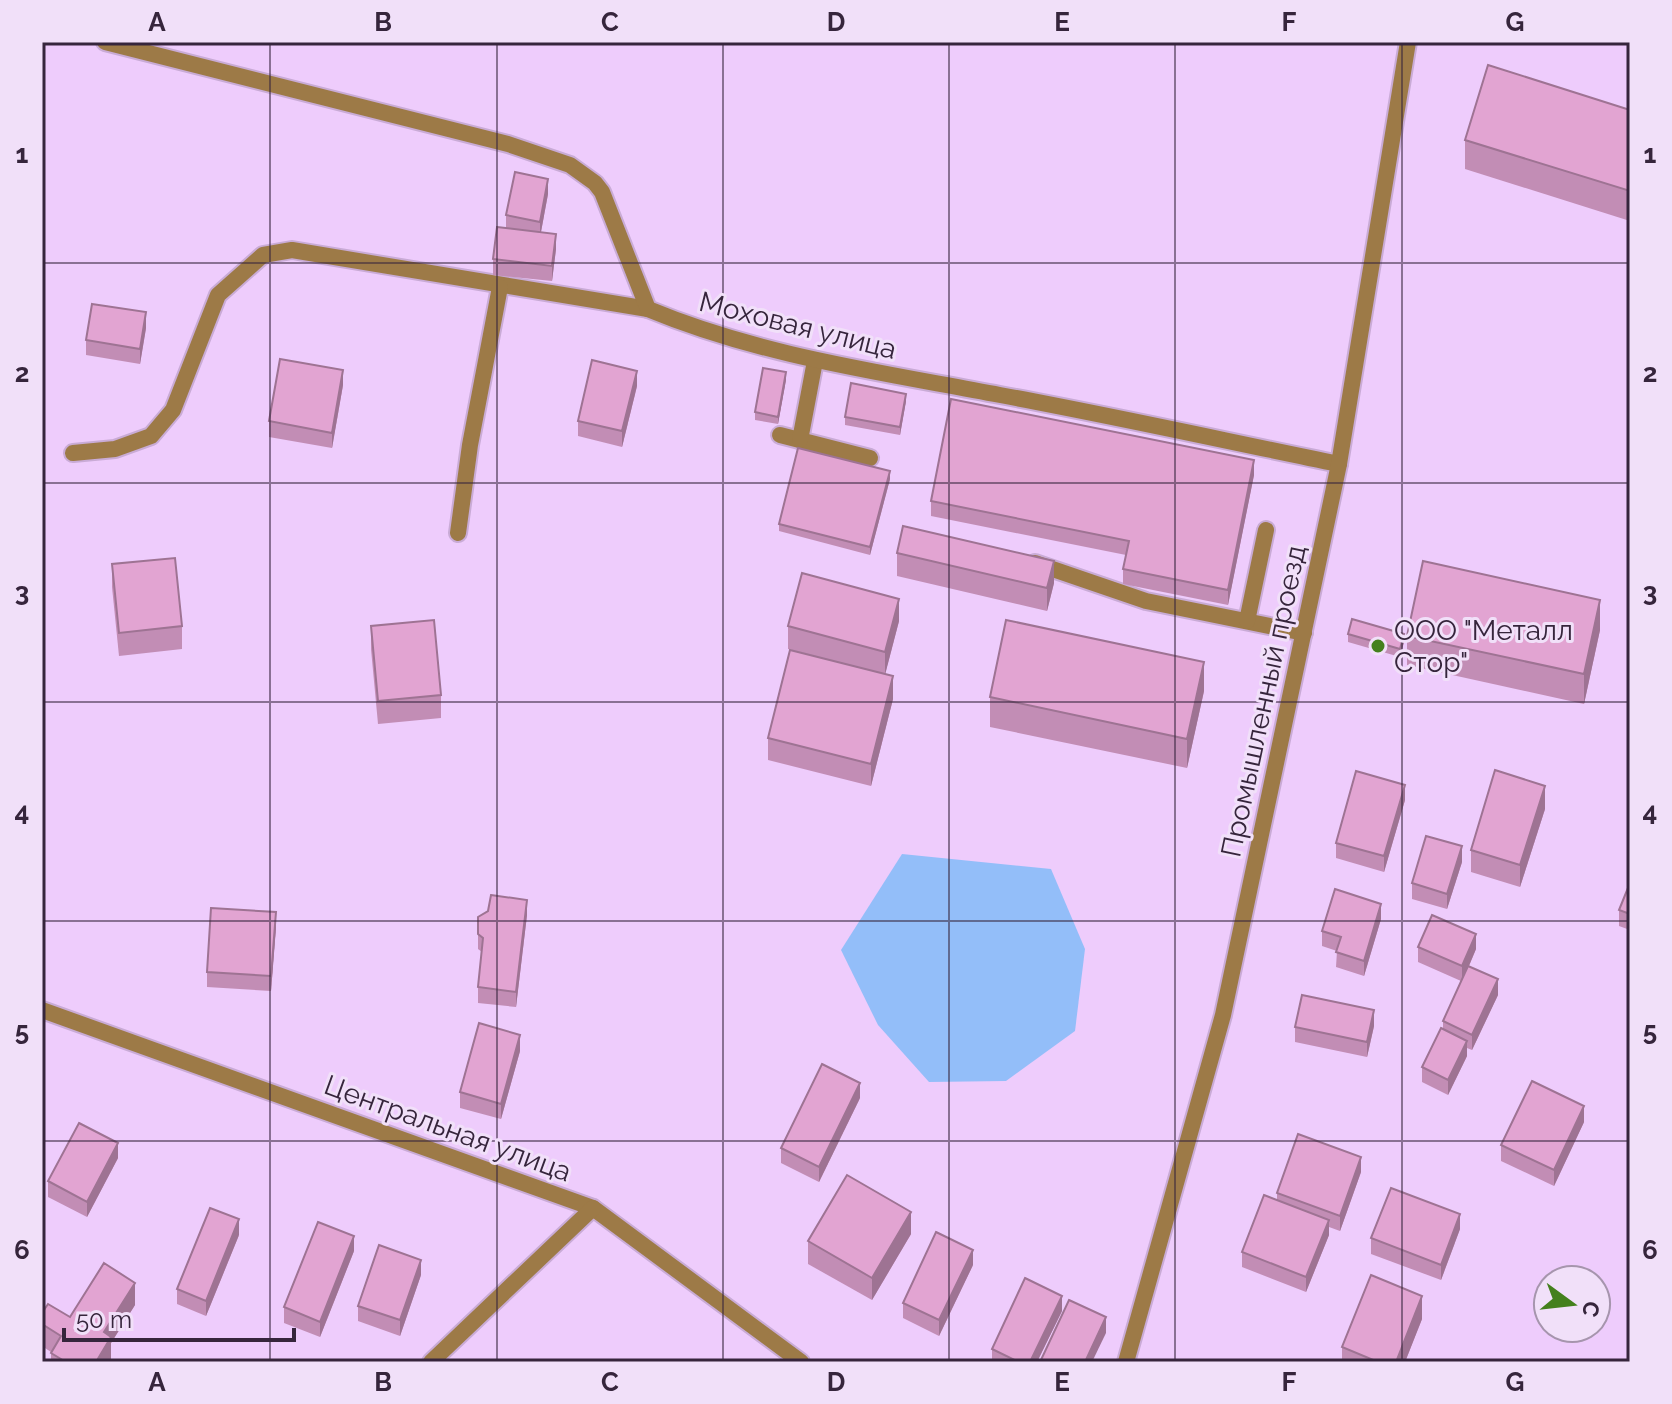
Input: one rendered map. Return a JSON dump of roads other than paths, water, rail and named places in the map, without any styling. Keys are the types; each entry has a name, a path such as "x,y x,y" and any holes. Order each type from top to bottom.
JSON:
{"street":[{"path":"105,42 508,144 570,165 602,192 648,309"},
{"name":"Промышленный проезд","path":"1126,1362 1223,1015 1339,464 1408,42"},
{"name":"Моховая улица","path":"73,453 115,449 151,436 173,410 218,295 263,255 292,250 500,287 648,309 738,343 815,361 1339,464"},
{"path":"458,533 470,445 500,287"},
{"path":"800,440 815,361"},
{"path":"780,435 870,458"},
{"path":"1247,621 1266,530"},
{"path":"1016,558 1146,601 1304,633"},
{"name":"Центральная улица","path":"42,1010 593,1208 801,1362"},
{"path":"431,1362 593,1208"}],"water":[{"path":"902,854 1051,869 1085,949 1075,1031 1006,1081 929,1082 878,1025 841,950"}],"place":[{"name":"ООО \"Металл Стор\"","path":"1378,646"}]}
